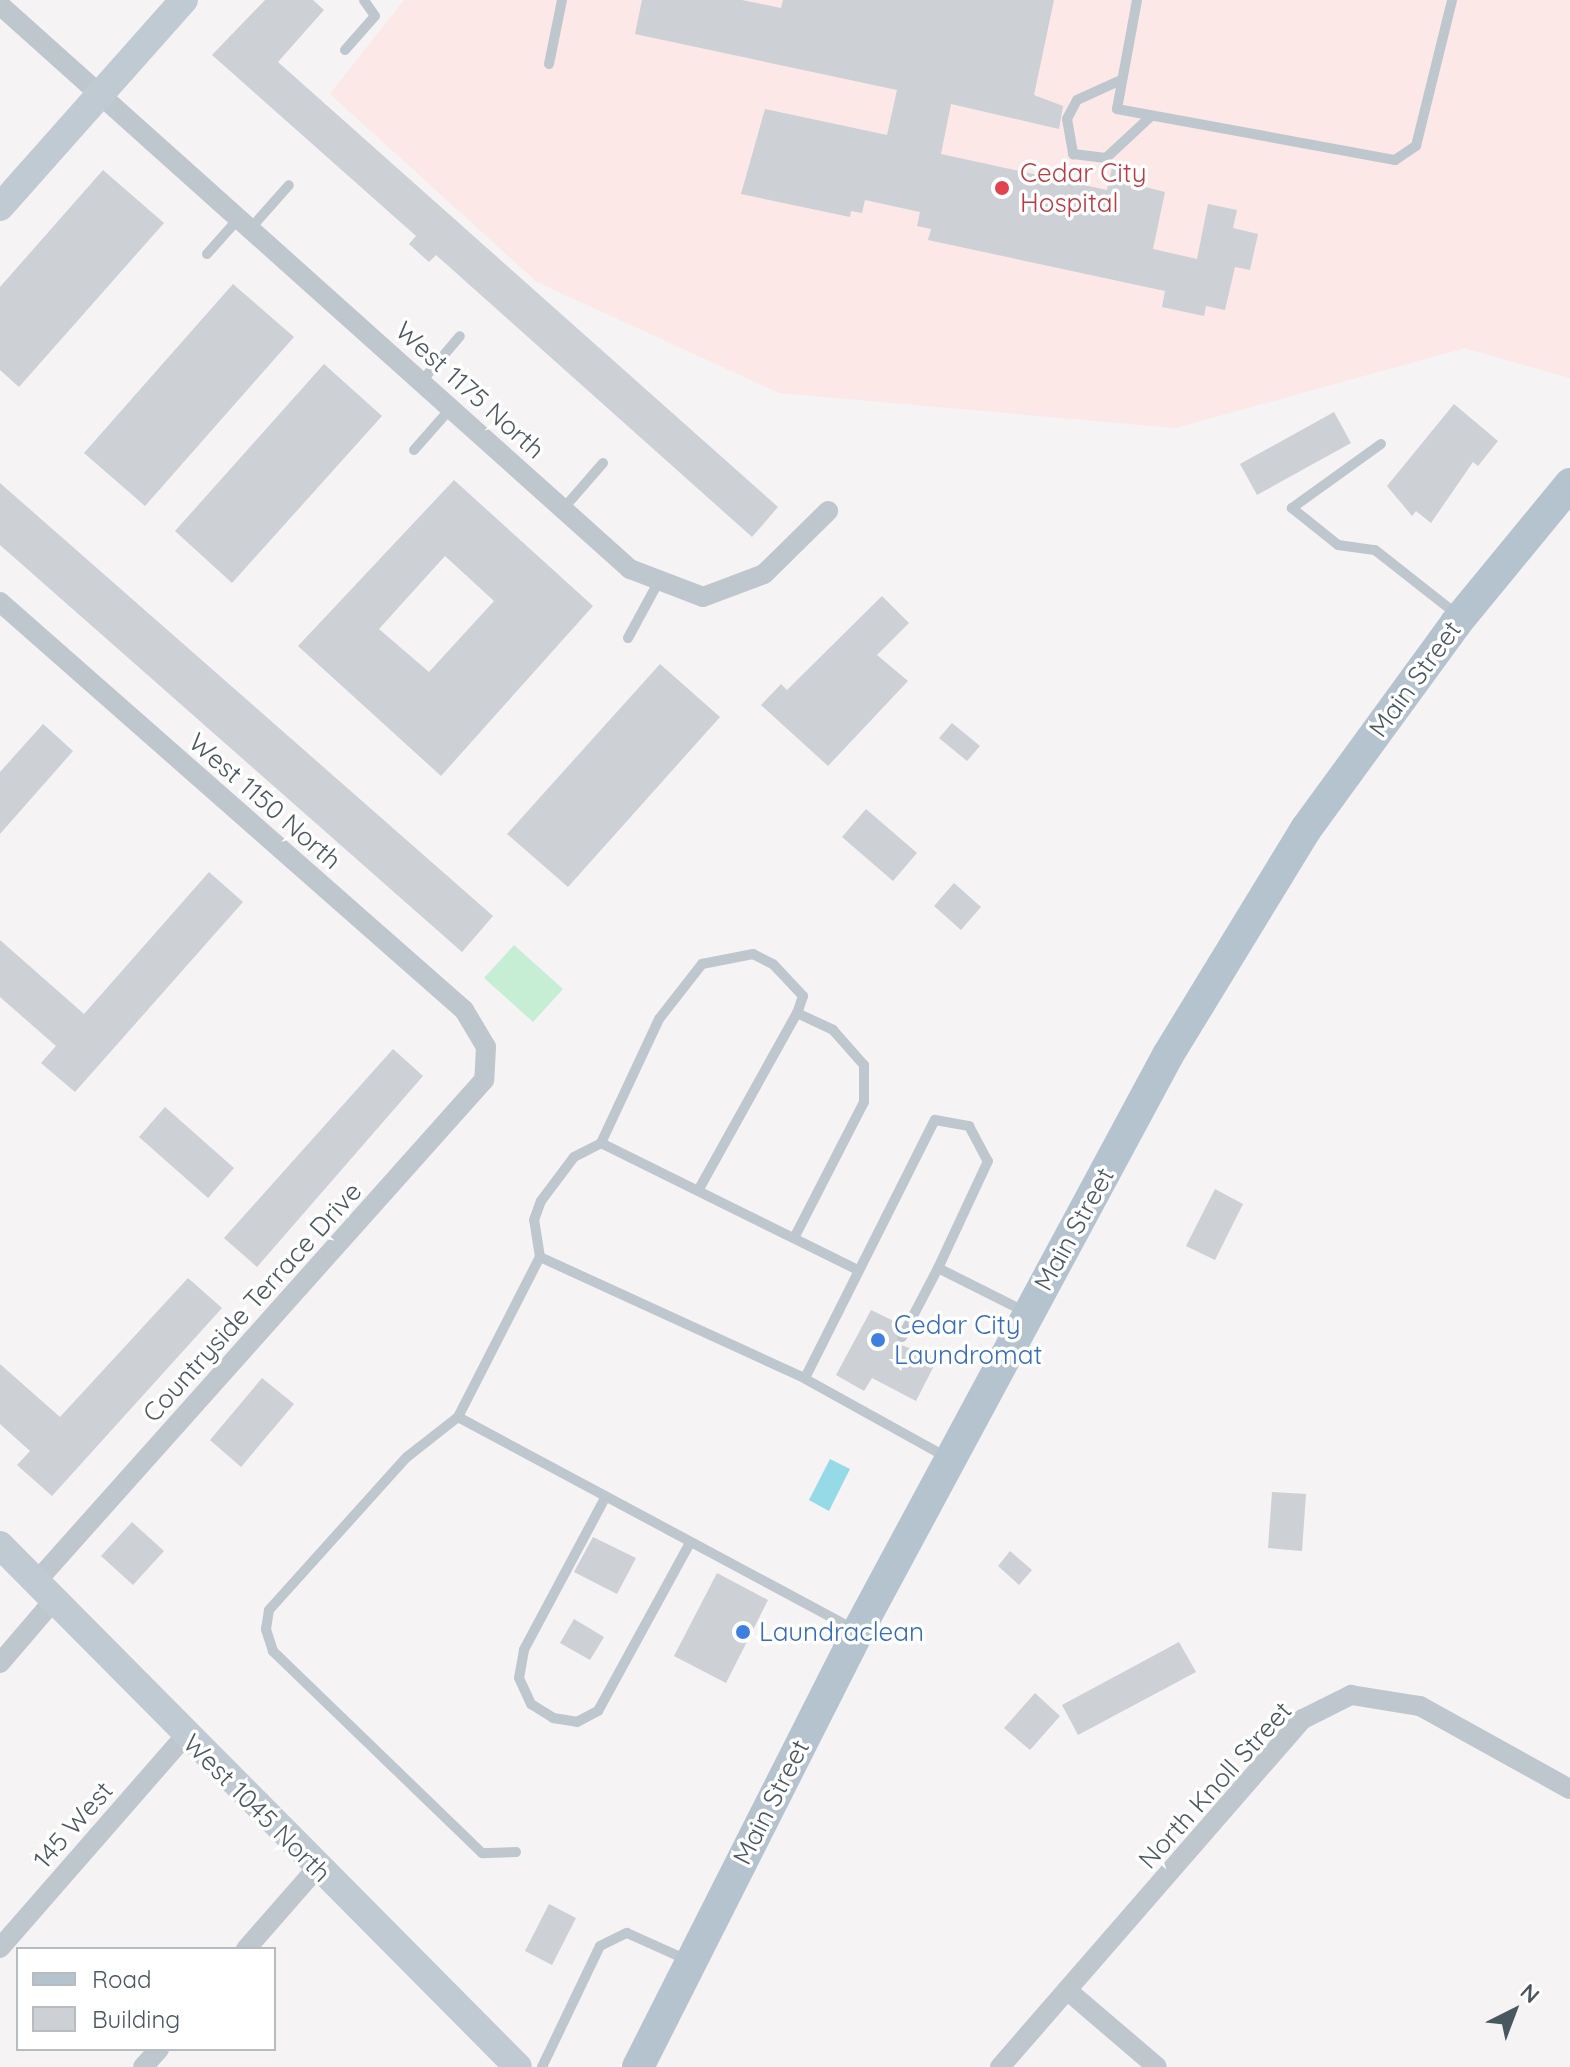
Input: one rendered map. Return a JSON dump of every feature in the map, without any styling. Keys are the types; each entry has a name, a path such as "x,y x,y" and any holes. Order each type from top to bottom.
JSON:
{"main road":[{"path":"0,207 184,0"},
{"name":"Main Street","path":"638,2067 858,1631 1168,1055 1306,829 1460,618 1570,484"},
{"name":"West 1045 North","path":"0,1545 316,1869 518,2067"}],"street":[{"name":"West 1175 North","path":"0,5 630,569 703,597 764,574 828,511"},
{"name":"West 1150 North","path":"0,602 464,1010 486,1047"},
{"name":"Countryside Terrace Drive","path":"0,1663 45,1592 484,1080 486,1047"},
{"name":"North Knoll Street","path":"1000,2067 1303,1719 1351,1695 1420,1706 1570,1789"},
{"name":"145 West","path":"0,1948 185,1736"},
{"path":"248,1947 316,1869"},
{"path":"1067,1990 1157,2067"},
{"path":"143,2067 157,2051"}],"lane":[{"path":"345,50 375,16 364,0"},
{"path":"549,64 562,0"},
{"path":"1137,0 1117,109 1149,118 1395,160 1416,146 1452,0"},
{"path":"1121,80 1077,100 1067,119 1073,154 1106,158 1149,118"},
{"path":"207,254 289,185"},
{"path":"421,382 460,336"},
{"path":"414,450 451,408"},
{"path":"1381,444 1292,508 1338,545 1375,550 1460,618"},
{"path":"563,509 603,463"},
{"path":"628,638 659,581"},
{"path":"516,1852 482,1853 273,1651 266,1629 269,1610 407,1457 458,1417 540,1257 534,1220 541,1201 574,1157 601,1143 659,1019 702,964 753,954 773,964 803,996 797,1013 699,1189"},
{"path":"794,1238 864,1102 864,1065 833,1030 797,1013"},
{"path":"805,1378 922,1133 935,1120 948,1120 969,1126 988,1161 902,1337"},
{"path":"601,1143 858,1270"},
{"path":"540,1257 805,1378 950,1459"},
{"path":"938,1268 1028,1313"},
{"path":"458,1417 689,1545 858,1631"},
{"path":"605,1498 524,1650 519,1678 531,1704 553,1718 577,1722 598,1711 689,1545"},
{"path":"542,2067 600,1946 627,1933 691,1961"}],"shaded area":[{"name":"Cedar City Hospital","path":"404,0 1570,0 1570,378 1465,348 1175,428 779,393 537,282 330,94"}],"green space":[{"path":"514,945 563,989 533,1022 484,978"}],"water":[{"path":"830,1459 850,1469 829,1511 809,1500"}],"building":[{"path":"265,0 313,0 324,10 278,62 778,507 752,537 436,255 429,262 409,244 416,236 212,55"},
{"path":"642,0 742,0 781,8 783,0 1054,0 1034,95 1063,106 1059,129 951,104 941,154 1107,190 1112,168 1147,176 1145,187 1165,192 1153,249 1197,259 1208,204 1237,210 1233,228 1258,234 1250,270 1235,267 1225,310 1206,306 1204,316 1162,307 1165,291 928,240 931,229 917,226 920,212 865,200 862,213 851,211 850,217 741,194 765,109 887,135 897,90 635,34"},
{"path":"103,170 164,223 19,387 0,370 0,287"},
{"path":"233,284 294,337 145,506 84,453"},
{"path":"324,364 382,416 232,583 175,531"},
{"path":"1454,404 1498,441 1478,466 1473,462 1431,523 1416,511 1412,516 1387,486"},
{"path":"1334,412 1351,443 1257,495 1240,464"},
{"path":"454,480 593,606 441,776 298,646","holes":["445,556 494,601 429,672 379,629"]},
{"path":"0,483 493,916 462,952 0,545"},
{"path":"882,596 909,623 877,655 908,681 828,766 761,705 781,684 787,690"},
{"path":"660,664 720,717 568,887 507,834"},
{"path":"952,723 980,746 967,761 939,738"},
{"path":"43,724 73,751 0,834 0,772"},
{"path":"866,809 917,853 893,881 842,837"},
{"path":"209,872 243,902 75,1092 41,1063 56,1046 0,997 0,940 84,1014"},
{"path":"954,883 981,907 961,930 934,906"},
{"path":"393,1049 423,1076 257,1267 224,1238"},
{"path":"165,1107 234,1168 208,1198 139,1137"},
{"path":"1215,1189 1243,1204 1215,1260 1186,1246"},
{"path":"188,1278 222,1308 52,1496 17,1465 30,1451 0,1424 0,1364 60,1417"},
{"path":"871,1310 900,1324 898,1344 938,1358 916,1401 872,1378 864,1391 836,1375"},
{"path":"262,1378 294,1404 241,1467 210,1440"},
{"path":"1272,1492 1306,1494 1302,1551 1268,1548"},
{"path":"132,1522 164,1551 133,1585 101,1556"},
{"path":"593,1537 636,1558 617,1594 574,1572"},
{"path":"1010,1551 1032,1570 1019,1585 998,1566"},
{"path":"717,1573 768,1600 726,1683 674,1656"},
{"path":"574,1619 604,1637 590,1660 560,1643"},
{"path":"1179,1642 1196,1672 1078,1735 1062,1705"},
{"path":"1035,1693 1060,1716 1030,1750 1004,1728"},
{"path":"549,1904 576,1918 552,1965 525,1951"}],"place":[{"name":"Cedar City Hospital","path":"1002,188"},
{"name":"Cedar City Laundromat","path":"878,1340"},
{"name":"Laundraclean","path":"743,1632"}]}
